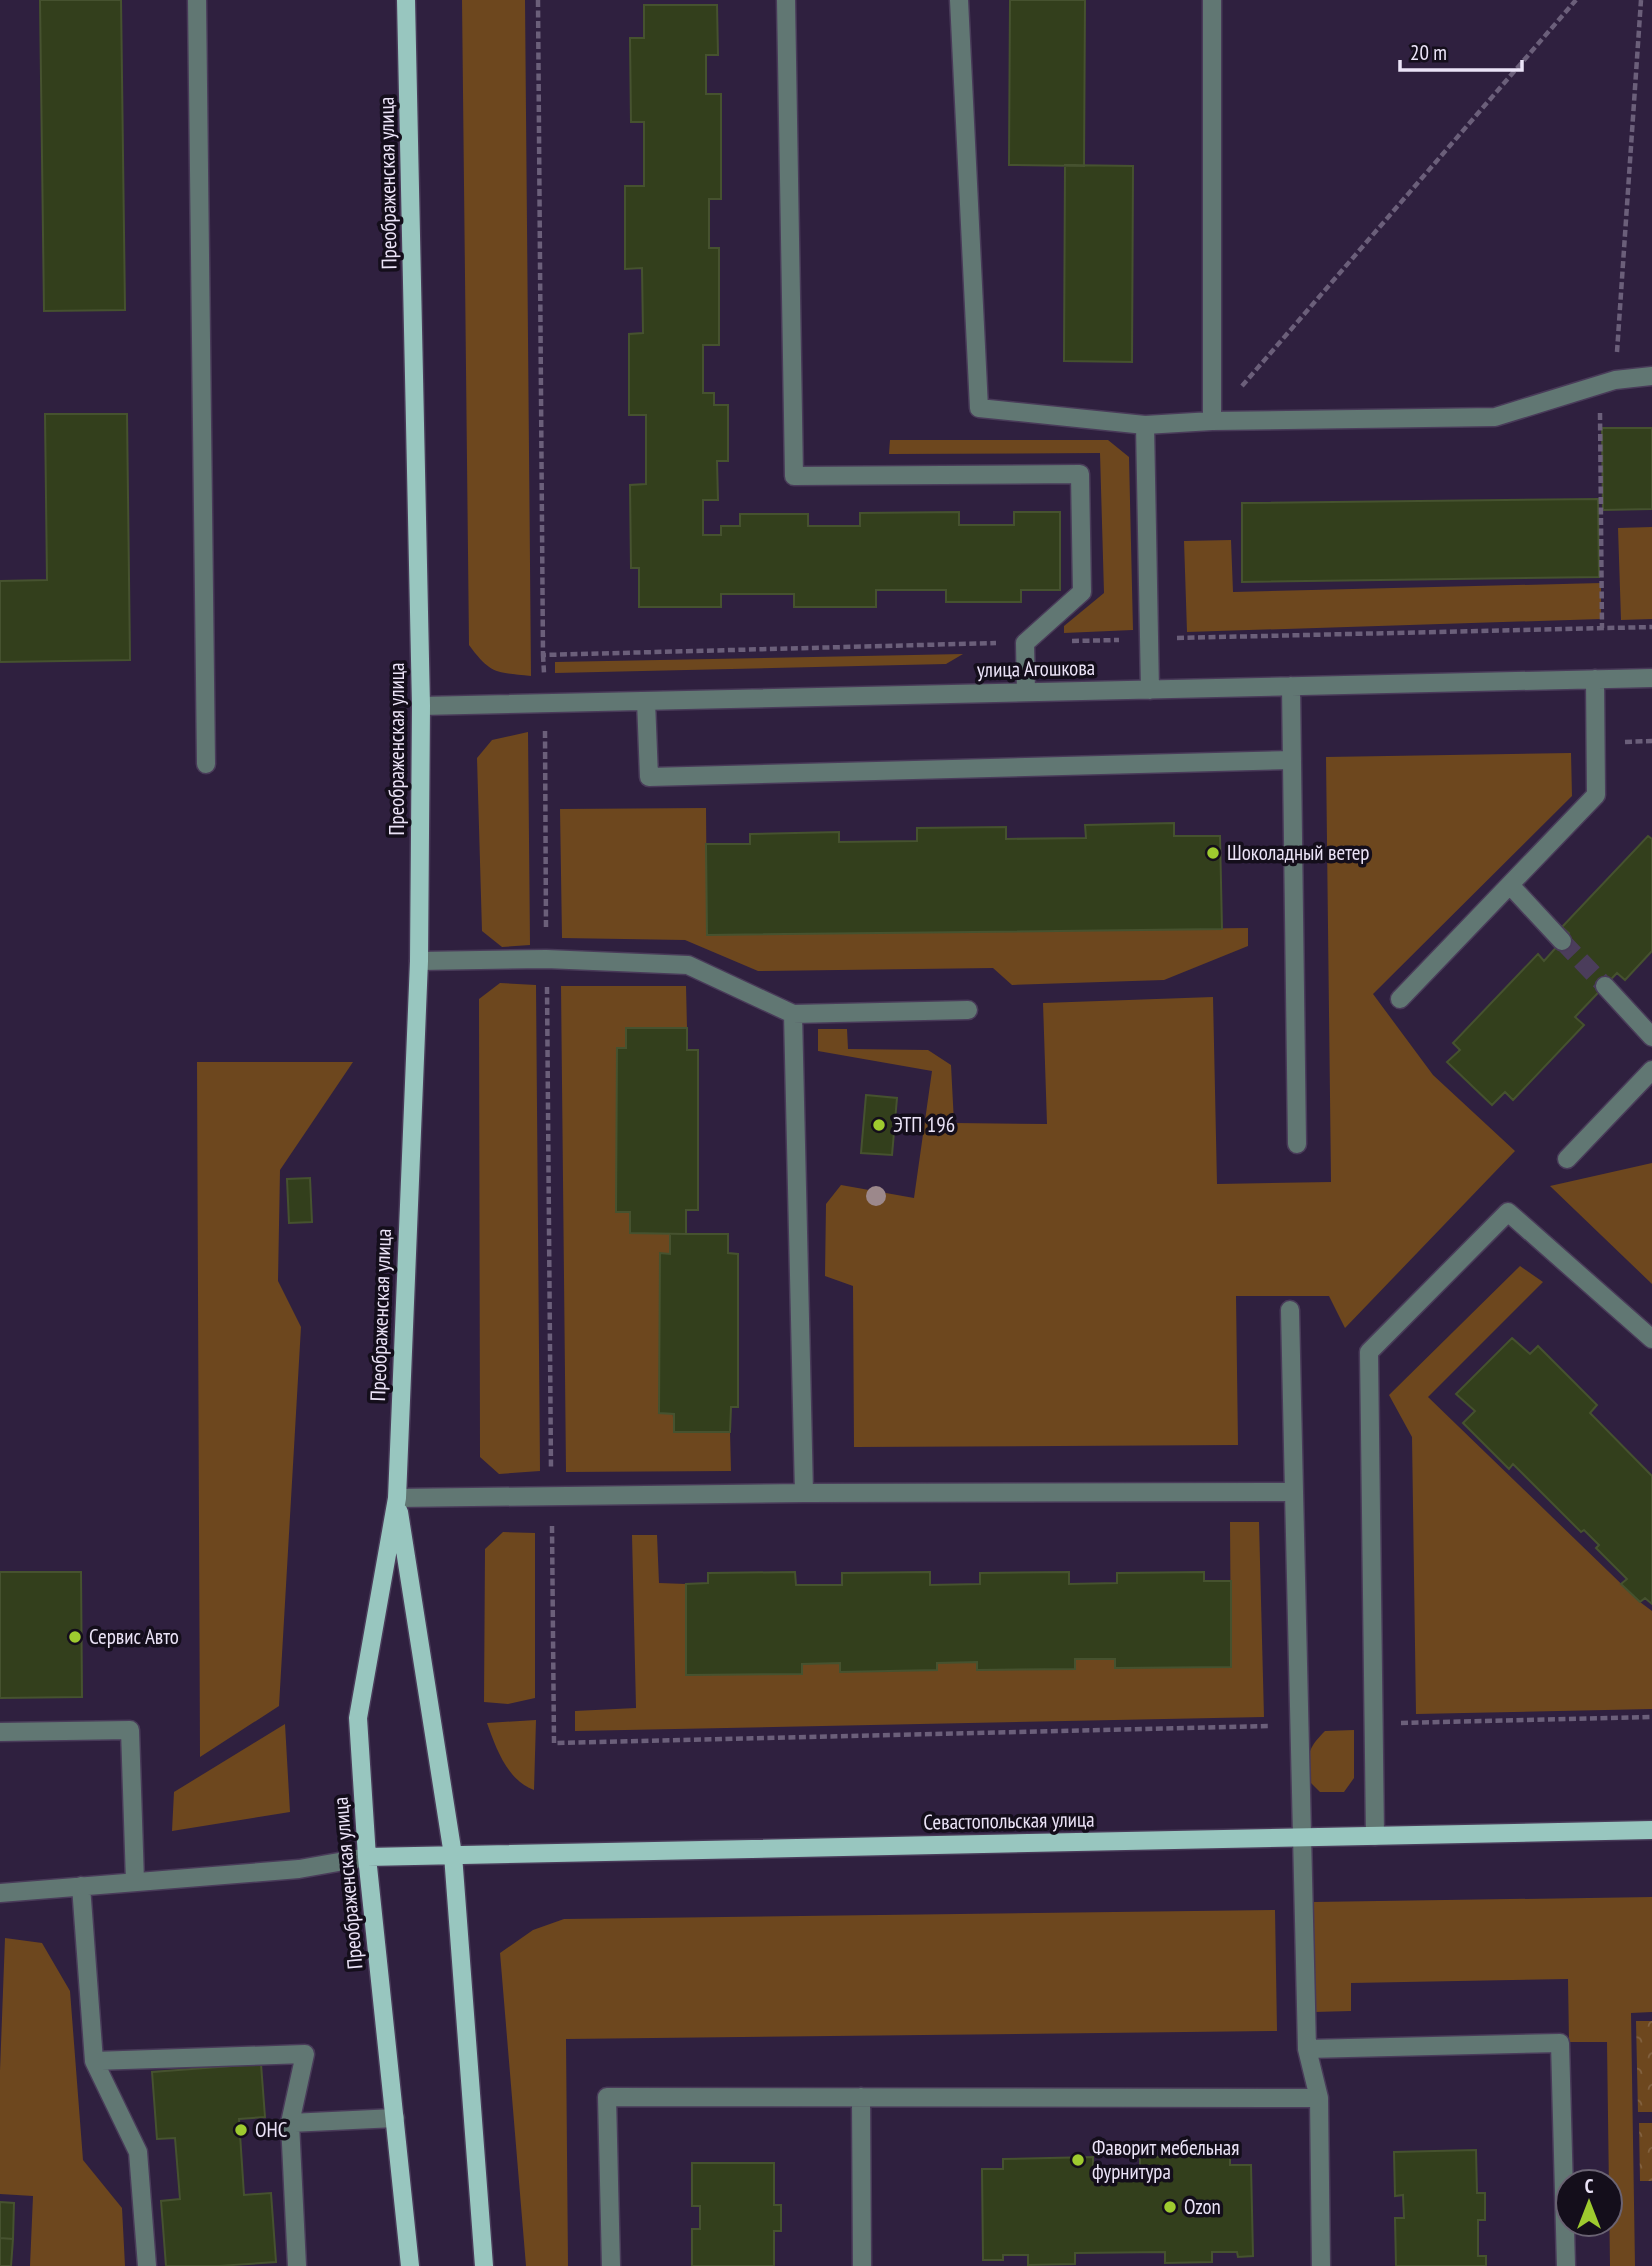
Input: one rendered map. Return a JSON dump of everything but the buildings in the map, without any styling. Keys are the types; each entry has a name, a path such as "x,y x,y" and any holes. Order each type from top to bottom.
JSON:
{"main road":[{"name":"Преображенская улица","path":"407,0 421,706 419,961 397,1498 358,1718 367,1857 410,2266"},
{"name":"Преображенская улица","path":"397,1498 453,1855 484,2266"},
{"name":"Севастопольская улица","path":"367,1857 1652,1830"}],"street":[{"path":"197,0 205,764"},
{"path":"786,0 794,476 1080,474 1082,592 1025,643 1026,692"},
{"path":"959,0 979,408 1145,425 1212,421 1495,417 1607,382 1652,376"},
{"path":"1212,0 1212,421"},
{"path":"1145,425 1150,690"},
{"name":"улица Агошкова","path":"421,706 1652,678"},
{"path":"1400,999 1596,796 1595,679"},
{"path":"1291,686 1297,1144"},
{"path":"646,701 649,777 1292,760"},
{"path":"1510,885 1562,941"},
{"path":"419,961 546,959 688,965 793,1013 968,1010"},
{"path":"1605,986 1652,1037"},
{"path":"793,1013 804,1493"},
{"path":"1567,1159 1652,1070"},
{"path":"1375,1836 1368,1352 1508,1213 1652,1339"},
{"path":"1290,1310 1307,2049 1319,2098 1321,2266"},
{"path":"397,1498 804,1493 1294,1492"},
{"path":"0,1732 130,1730 135,1881"},
{"path":"0,1893 299,1869 367,1857"},
{"path":"81,1886 94,2061 138,2152 147,2266"},
{"path":"1307,2049 1560,2043 1566,2266"},
{"path":"94,2061 305,2054 290,2123 297,2266"},
{"path":"611,2266 607,2097 1319,2098"},
{"path":"861,2097 862,2266"},
{"path":"290,2123 395,2118"}],"path":[{"path":"538,0 554,1743 1299,1725"},
{"path":"1212,421 1576,0"},
{"path":"1602,628 1607,382 1641,0"},
{"path":"543,655 1652,627"},
{"path":"1374,1724 1652,1717"}],"green space":[{"path":"462,0 525,0 531,676 510,674 489,667 469,645"},
{"path":"890,440 1108,440 1129,457 1133,630 1064,633 1064,626 1104,593 1100,453 889,454"},
{"path":"1652,527 1652,619 1621,620 1618,528"},
{"path":"1231,540 1233,592 1601,583 1601,619 1187,632 1184,541"},
{"path":"963,654 946,664 555,673 555,662"},
{"path":"528,732 530,945 502,947 482,931 477,758 492,740"},
{"path":"1571,753 1572,796 1373,994 1433,1075 1515,1151 1345,1328 1329,1296 1236,1296 1238,1445 854,1447 853,1286 825,1276 826,1204 841,1185 914,1198 932,1071 818,1051 818,1029 847,1029 848,1049 928,1050 951,1065 954,1123 1047,1124 1043,1003 1213,997 1217,1184 1331,1182 1326,757"},
{"path":"706,808 707,935 1248,928 1248,946 1164,980 1012,985 993,968 758,971 685,940 562,938 560,809"},
{"path":"500,983 536,985 540,1471 499,1474 480,1457 479,999"},
{"path":"561,986 686,986 687,1028 626,1028 626,1048 617,1049 616,1211 630,1212 630,1233 670,1234 670,1254 661,1253 674,1431 730,1432 731,1471 566,1472"},
{"path":"197,1062 353,1062 280,1170 278,1281 301,1327 279,1706 200,1757"},
{"path":"1652,1163 1652,1284 1550,1186"},
{"path":"1520,1266 1543,1282 1428,1397 1652,1611 1652,1709 1416,1714 1412,1437 1389,1395"},
{"path":"1230,1522 1259,1522 1264,1717 575,1731 575,1711 636,1708 632,1535 657,1535 659,1583 686,1584 686,1674 840,1663 841,1672 937,1670 937,1663 977,1662 977,1670 1075,1659 1115,1659 1116,1668 1231,1667"},
{"path":"503,1532 535,1533 535,1698 508,1704 484,1702 485,1549"},
{"path":"536,1720 534,1790 510,1771 499,1753 487,1723"},
{"path":"285,1724 290,1812 172,1831 174,1792"},
{"path":"1354,1730 1354,1778 1344,1792 1320,1792 1309,1781 1311,1748 1325,1731"},
{"path":"1652,1897 1652,2012 1631,2013 1635,2266 1610,2266 1610,2238 1624,2238 1624,2168 1609,2168 1607,2042 1569,2042 1568,1979 1351,1983 1351,2011 1314,2012 1313,1902"},
{"path":"1275,1910 1277,2031 566,2039 568,2266 526,2266 500,1953 533,1930 564,1919"},
{"path":"5,1938 42,1943 70,1991 83,2160 122,2208 125,2266 30,2266 33,2196 0,2194 0,2071"},
{"path":"1636,2021 1652,2021 1652,2112 1638,2112"},
{"path":"1639,2123 1652,2123 1652,2181 1640,2181"}],"tunnel":[{"path":"1562,941 1605,986"}],"place":[{"name":"Шоколадный ветер","path":"1213,853"},
{"name":"ЭТП 196","path":"879,1125"},
{"name":"Сервис Авто","path":"75,1637"},
{"name":"ОНС","path":"241,2130"},
{"name":"Фаворит мебельная фурнитура","path":"1078,2160"},
{"name":"Ozon","path":"1170,2207"}]}
